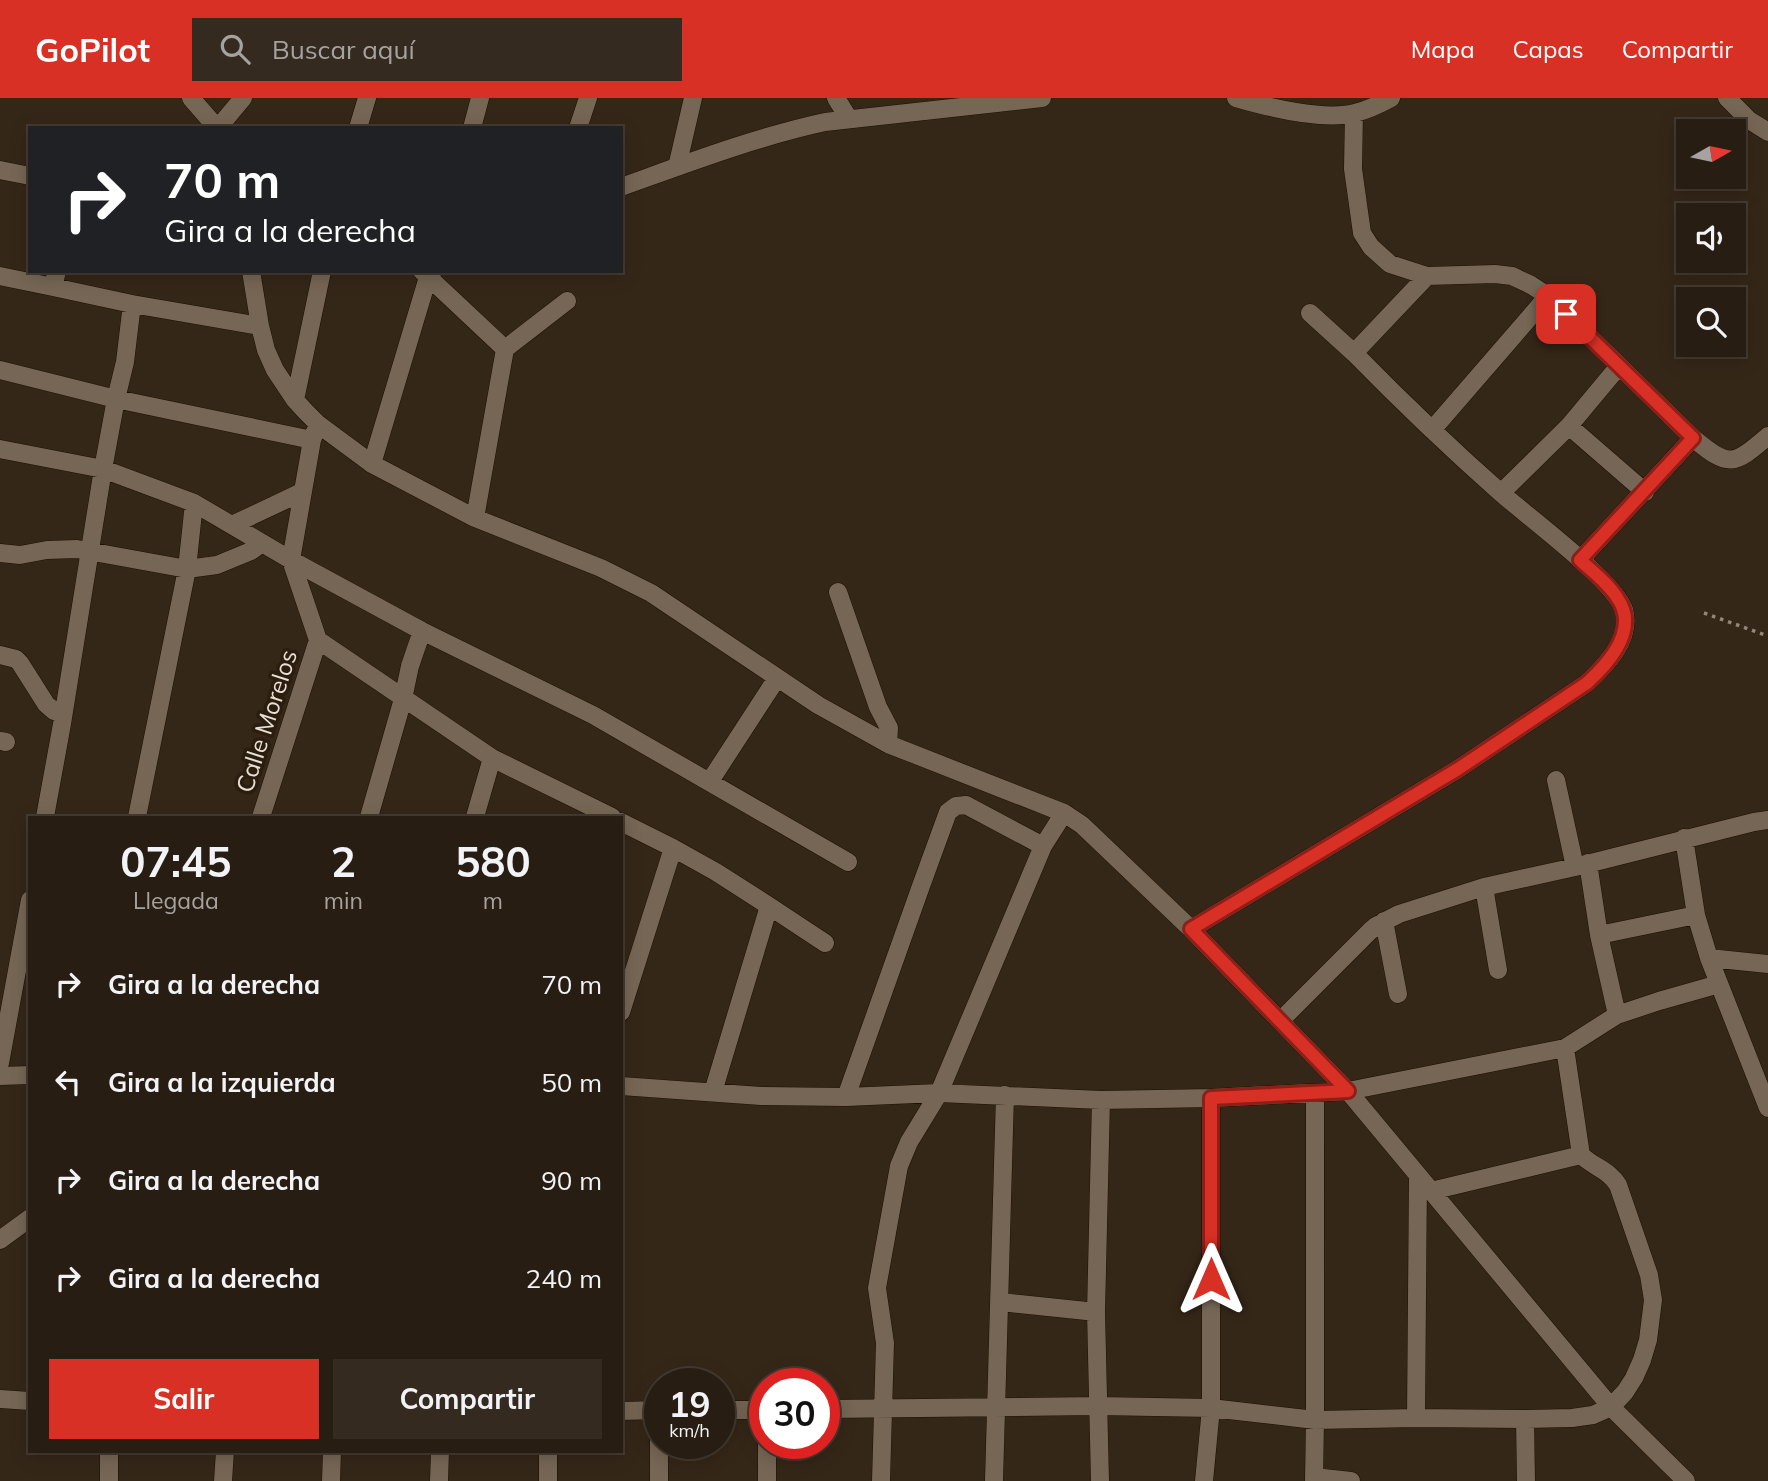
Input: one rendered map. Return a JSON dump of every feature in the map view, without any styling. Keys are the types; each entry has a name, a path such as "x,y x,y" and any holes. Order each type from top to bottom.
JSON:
{"street":[{"path":"191,98 216,126"},
{"path":"220,126 243,98"},
{"path":"359,126 368,98"},
{"path":"473,126 480,98"},
{"path":"579,126 588,98"},
{"path":"677,167 693,98"},
{"path":"836,98 849,119"},
{"path":"1236,98 1325,116 1354,113 1391,98"},
{"path":"1727,98 1749,120 1768,132"},
{"path":"623,186 794,129 849,119 1031,99"},
{"path":"1354,113 1353,169 1362,233 1371,247 1390,264 1427,276 1495,274 1512,276 1531,285 1548,296 1693,438 1714,455 1734,461 1745,456 1768,436"},
{"path":"0,170 28,176"},
{"path":"251,273 266,350 275,370 315,432 290,560 318,640 492,758 610,816"},
{"path":"295,400 322,273"},
{"path":"372,464 428,273 505,349"},
{"path":"0,276 55,279 132,304 260,326"},
{"path":"1354,353 1427,276"},
{"path":"1433,430 1548,296"},
{"path":"475,518 505,349 567,301"},
{"path":"45,816 103,469 125,362 132,304"},
{"path":"1191,929 1458,769 1587,683 1604,667 1622,638 1625,613 1614,592 1501,493 1310,313"},
{"path":"1501,493 1569,426 1619,366"},
{"path":"0,370 116,399 315,432 475,518 601,568 651,593 818,705 888,744 1064,814 1082,825 1191,929 1348,1091 1611,1406 1686,1481"},
{"path":"1569,426 1645,492"},
{"path":"1580,560 1693,438"},
{"path":"0,449 103,469 194,503 290,560 422,631 593,715 848,862"},
{"path":"232,525 302,492"},
{"path":"137,816 187,569 194,503"},
{"path":"0,553 20,555 47,550 77,549 187,569 217,565 251,551 262,542"},
{"path":"838,592 878,707 889,728 888,744"},
{"path":"369,816 422,631"},
{"name":"Calle Morelos","path":"261,816 318,640"},
{"path":"0,655 16,659 46,704 54,712 63,713"},
{"path":"710,781 777,678"},
{"path":"475,816 492,758"},
{"path":"1556,780 1582,865 1617,1015"},
{"path":"846,1097 948,813 956,806 966,805 1043,846"},
{"path":"881,1481 884,1343 877,1288 900,1166 909,1142 939,1093 1043,846 1064,814"},
{"path":"1281,1020 1370,931 1399,914 1484,887 1768,820"},
{"path":"623,823 716,872 825,943"},
{"path":"1684,838 1696,915 1709,958 1768,1108"},
{"path":"623,1006 673,848"},
{"path":"1484,887 1499,970"},
{"path":"713,1093 769,906"},
{"path":"0,1063 28,911"},
{"path":"1599,935 1696,915"},
{"path":"1384,921 1398,993"},
{"path":"1709,958 1768,964"},
{"path":"623,1086 761,1096 846,1097 939,1093 1101,1100 1348,1091 1565,1048 1617,1015 1719,984"},
{"path":"840,1409 1098,1406 1210,1408 1315,1420 1525,1419 1593,1415 1611,1406 1625,1392 1642,1360 1648,1340 1653,1300 1649,1275 1618,1185 1613,1176 1592,1165 1581,1155 1565,1048"},
{"path":"0,1076 28,1075"},
{"path":"1315,1093 1314,1479 1351,1481"},
{"path":"994,1481 1005,1095"},
{"path":"1204,1481 1210,1408 1211,1098"},
{"path":"1100,1481 1096,1312 1101,1100"},
{"path":"1431,1191 1581,1155"},
{"path":"1416,1418 1418,1175"},
{"path":"0,1240 28,1219"},
{"path":"1000,1302 1096,1312"},
{"path":"0,1399 28,1401"},
{"path":"623,1410 644,1410"},
{"path":"1525,1419 1526,1481"},
{"path":"109,1453 109,1481"},
{"path":"223,1481 226,1453"},
{"path":"331,1481 332,1453"},
{"path":"439,1481 440,1453"},
{"path":"548,1453 548,1481"},
{"path":"659,1459 659,1481"},
{"path":"767,1459 767,1481"}],"path":[{"path":"1704,613 1768,636"}],"route":[{"path":"1211,1279 1211,1098 1348,1091 1191,929 1458,769 1587,683 1604,667 1622,638 1625,613 1620,602 1614,592 1580,560 1693,438 1566,314"}]}
